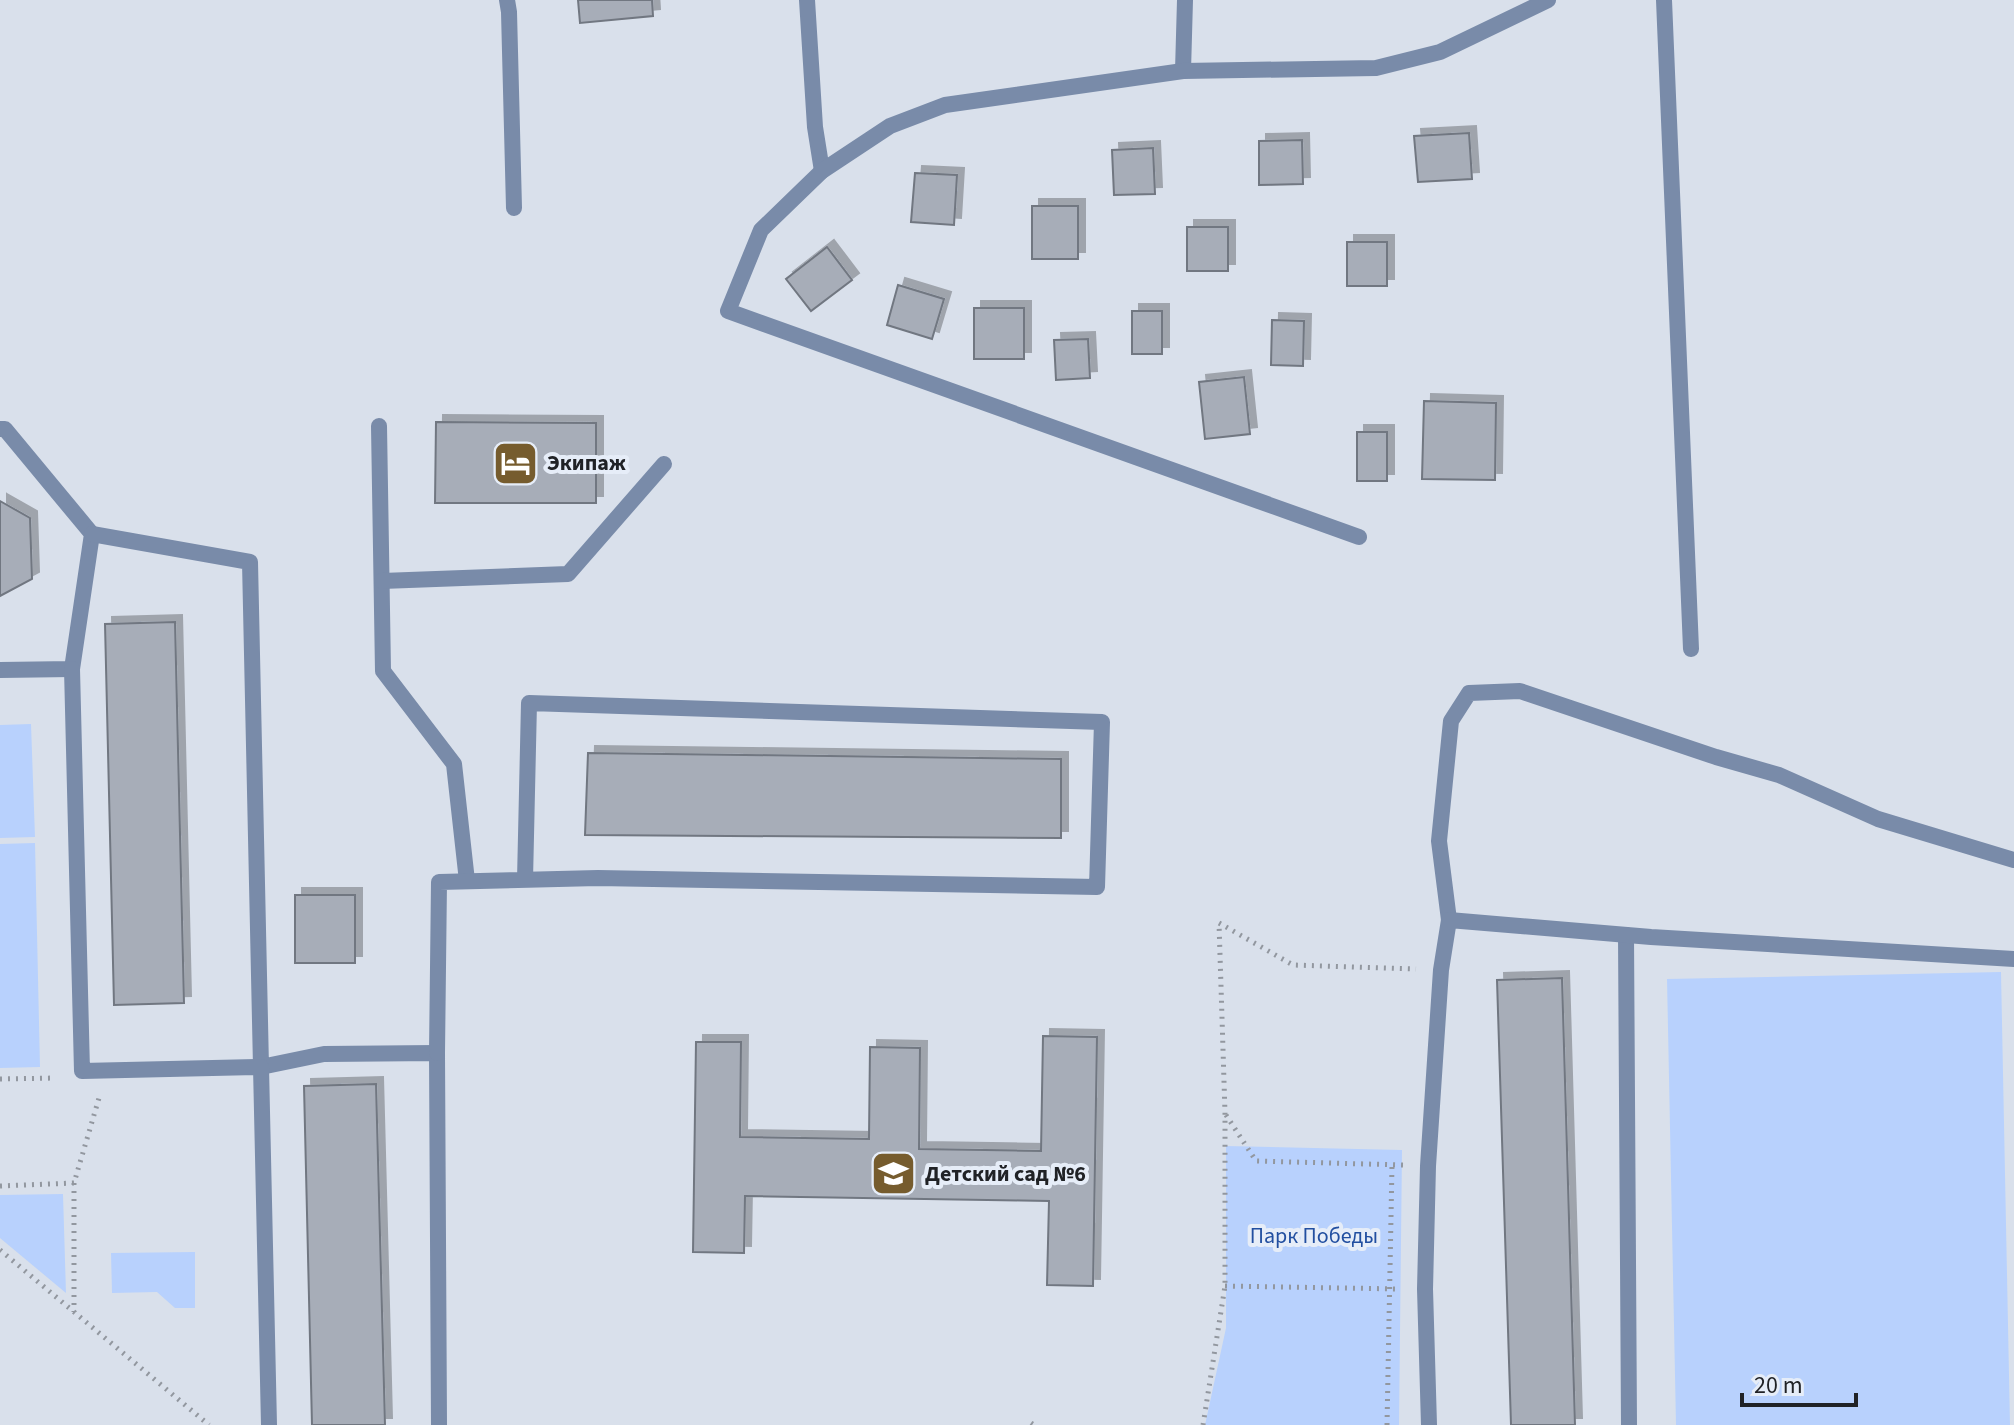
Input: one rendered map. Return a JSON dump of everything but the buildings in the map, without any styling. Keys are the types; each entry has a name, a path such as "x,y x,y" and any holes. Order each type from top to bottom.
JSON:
{"lane":[{"path":"507,0 514,208"},
{"path":"807,0 815,127 822,171"},
{"path":"1183,71 1185,0"},
{"path":"1359,537 728,311 761,230 822,171 890,126 945,105 1183,71 1376,68 1440,52 1548,0"},
{"path":"1664,0 1691,649"},
{"path":"379,426 383,671 454,764 467,881"},
{"path":"0,429 5,429 92,534 250,562 269,1425"},
{"path":"382,581 568,574 664,464"},
{"path":"92,534 72,669 82,1071 261,1067 324,1054 437,1053"},
{"path":"0,670 72,669"},
{"path":"1429,1425 1425,1289 1428,1166 1441,970 1449,920 1439,841 1451,721 1469,693 1520,691 1779,775 1878,819 2014,860"},
{"path":"439,1425 439,882 467,881 525,880 598,878 1097,887 1102,722 529,703 525,880"},
{"path":"1449,920 1626,935 2014,959"},
{"path":"1626,935 1629,1425"}],"path":[{"path":"1203,1425 1225,1286 1225,1113 1219,923 1293,965 1441,970"},
{"path":"0,1079 71,1078 82,1071"},
{"path":"74,1312 74,1183 107,1071"},
{"path":"1225,1113 1256,1161 1428,1166"},
{"path":"1387,1425 1392,1165"},
{"path":"0,1186 74,1183"},
{"path":"0,1250 209,1425"},
{"path":"1225,1286 1425,1289"}],"green space":[{"path":"31,724 35,837 0,838 0,725"},
{"path":"35,843 40,1067 0,1068 0,844"},
{"path":"2001,972 2010,1425 1676,1425 1667,979"},
{"name":"Парк Победы","path":"1226,1146 1402,1150 1399,1425 1205,1425 1226,1328"},
{"path":"63,1194 66,1293 0,1238 0,1195"},
{"path":"195,1252 195,1308 175,1308 157,1292 112,1293 111,1253"}],"place":[{"name":"Экипаж","path":"516,463"},
{"name":"Детский сад №6","path":"894,1174"}]}
